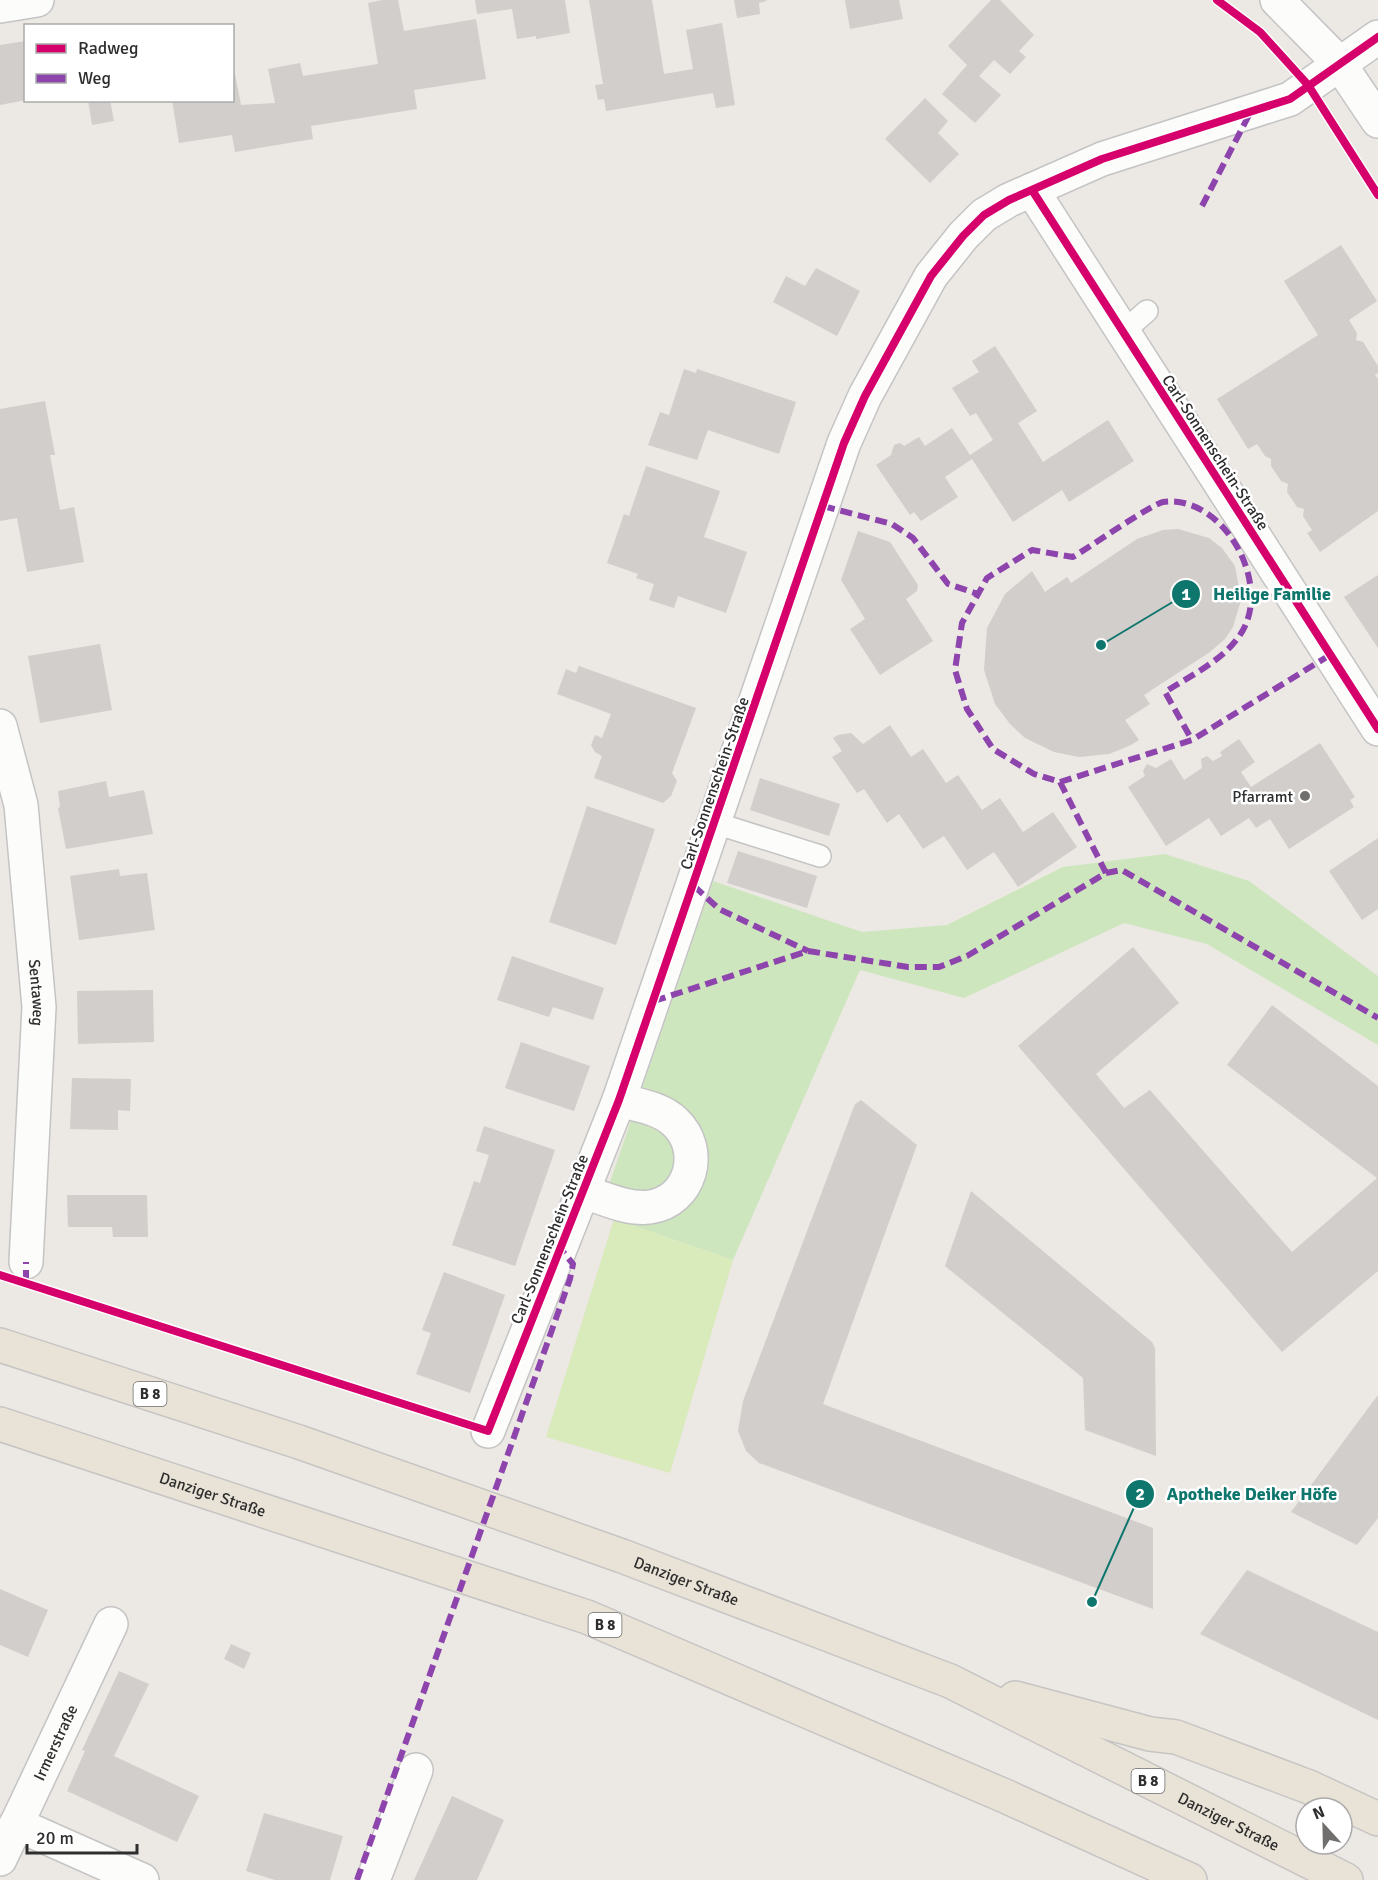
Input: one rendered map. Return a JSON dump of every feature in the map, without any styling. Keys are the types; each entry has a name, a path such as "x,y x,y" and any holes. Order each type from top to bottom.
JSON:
{"highway":[{"name":"Danziger Straße","path":"0,1346 299,1442 622,1556 950,1681 1346,1880"},
{"name":"Danziger Straße","path":"0,1424 587,1617 1005,1796 1190,1880"},
{"path":"950,1681 1150,1734 1176,1737 1309,1787 1378,1819"}],"street":[{"path":"0,6 37,0"},
{"path":"1277,0 1339,63 1378,121"},
{"name":"Carl-Sonnenschein-Straße","path":"488,1431 619,1100 716,823 844,443 865,396 931,276 945,257 984,215 1009,200 1102,159 1290,99 1378,37"},
{"name":"Carl-Sonnenschein-Straße","path":"1032,190 1136,322 1378,729"},
{"name":"Sentaweg","path":"0,726 21,806 39,1007 26,1262"},
{"name":"Carl-Sonnenschein-Straße","path":"582,1191 632,1207 650,1207 668,1202 682,1190 692,1171 686,1136 675,1122 662,1113 619,1100"},
{"name":"Irmerstraße","path":"0,1859 111,1624"},
{"path":"373,1880 416,1770"},
{"path":"16,1824 142,1880"}],"lane":[{"path":"716,823 820,856"}],"green space":[{"path":"1165,854 1249,881 1378,976 1378,1045 1207,944 1124,923 964,998 860,970 733,1260 599,1214 713,881 862,932 947,925 1063,867"},
{"path":"614,1219 733,1260 670,1473 546,1437"}],"building":[{"path":"398,0 404,31 476,19 486,79 414,90 417,109 311,126 313,139 235,152 232,135 179,143 172,102 234,102 234,74 241,105 275,103 268,69 300,63 303,76 378,64 368,3"},
{"path":"475,0 565,0 570,33 536,39 536,36 517,39 512,9 477,14"},
{"path":"589,0 652,0 664,74 693,69 686,30 722,23 735,105 716,108 713,93 606,111 604,99 598,100 595,85 603,84"},
{"path":"734,0 766,1 759,3 760,14 737,18"},
{"path":"845,0 899,0 903,19 850,29"},
{"path":"991,0 1000,0 1034,35 1019,51 1026,57 1010,74 994,60 979,76 1001,95 975,123 942,94 967,65 948,46"},
{"path":"24,41 24,100 0,105 0,45"},
{"path":"925,98 948,121 938,133 959,154 930,183 885,139"},
{"path":"88,102 110,102 114,121 92,125"},
{"path":"1341,245 1377,301 1349,320 1357,333 1356,340 1363,342 1378,366 1378,373 1375,375 1378,379 1378,511 1320,552 1307,533 1312,530 1303,516 1304,509 1297,507 1287,492 1288,484 1281,481 1271,466 1271,459 1265,456 1257,444 1248,449 1217,399 1318,335 1284,281"},
{"path":"816,268 860,291 837,336 773,302 786,276 805,286"},
{"path":"995,346 1037,411 1018,423 1043,462 1108,420 1134,461 1069,502 1062,490 1013,522 972,459 945,477 958,497 921,521 914,512 910,515 876,465 891,455 894,445 900,443 904,446 919,437 925,446 952,428 970,455 993,440 976,413 970,416 952,388 979,372 972,361"},
{"path":"684,369 696,373 697,369 796,402 779,454 708,430 697,460 648,445 660,412 669,415"},
{"path":"45,401 55,455 50,455 60,510 74,507 84,562 27,572 17,518 0,521 0,409"},
{"path":"646,466 720,491 704,537 747,552 726,613 678,596 674,608 649,600 654,584 636,578 638,574 607,563 624,514 629,516"},
{"path":"1178,529 1209,538 1222,548 1235,566 1241,600 1233,627 1225,639 1210,652 1144,695 1150,704 1125,720 1139,740 1131,745 1109,754 1079,757 1054,752 1025,738 1010,724 995,704 984,670 987,628 1005,594 1032,571 1045,592 1067,577 1071,583 1137,539 1163,530"},
{"path":"858,531 890,542 918,585 917,591 906,599 933,641 880,675 850,629 865,619 841,580"},
{"path":"1378,575 1378,648 1344,597"},
{"path":"100,644 112,710 40,723 28,656"},
{"path":"579,666 696,708 672,773 677,781 671,796 663,803 594,778 602,756 595,752 591,745 595,735 602,738 611,714 557,694 566,669 576,673"},
{"path":"890,725 911,757 923,749 946,783 958,775 982,810 1000,798 1023,832 1053,812 1077,847 1018,887 994,852 967,870 944,836 923,849 899,814 887,823 864,789 857,793 832,757 842,751 833,738 838,735 851,733 863,744"},
{"path":"1239,739 1255,762 1241,772 1251,787 1320,743 1355,797 1350,800 1354,807 1289,849 1270,819 1256,828 1249,818 1221,836 1209,818 1166,846 1128,787 1145,776 1143,771 1147,764 1156,768 1171,759 1184,780 1202,768 1201,759 1207,756 1213,761 1222,756 1220,752"},
{"path":"760,778 840,804 829,836 750,810"},
{"path":"106,781 109,797 144,790 153,834 66,849 58,808 60,807 58,791"},
{"path":"587,806 655,829 616,945 549,922"},
{"path":"1378,838 1378,909 1362,920 1329,871"},
{"path":"738,851 817,876 807,908 727,883"},
{"path":"119,869 120,876 147,873 155,930 79,940 70,876"},
{"path":"1133,947 1179,1003 1096,1074 1124,1108 1150,1090 1292,1252 1377,1178 1227,1065 1272,1005 1378,1086 1378,1271 1282,1352 1018,1046"},
{"path":"512,956 604,988 593,1020 553,1007 549,1017 497,1000"},
{"path":"153,990 154,1042 78,1044 77,991"},
{"path":"521,1042 590,1066 574,1111 505,1088"},
{"path":"72,1078 131,1079 130,1111 118,1110 118,1130 70,1129"},
{"path":"861,1100 917,1145 823,1404 1153,1528 1153,1609 759,1463 746,1451 738,1431 743,1401 855,1104"},
{"path":"484,1126 555,1150 515,1266 452,1245 474,1181 480,1183 489,1155 476,1151"},
{"path":"971,1191 1152,1342 1155,1348 1156,1456 1085,1430 1083,1378 945,1266"},
{"path":"67,1195 147,1195 148,1237 113,1237 112,1227 68,1227"},
{"path":"444,1272 505,1295 470,1393 416,1374 431,1333 422,1330"},
{"path":"1378,1395 1378,1518 1357,1545 1291,1512"},
{"path":"1247,1570 1378,1632 1378,1720 1200,1634"},
{"path":"0,1589 48,1610 28,1657 0,1645"},
{"path":"231,1644 251,1653 244,1669 224,1659"},
{"path":"119,1671 149,1684 114,1756 199,1796 177,1842 67,1791 85,1751 82,1750"},
{"path":"452,1796 504,1820 477,1880 414,1880"},
{"path":"264,1813 343,1836 330,1880 275,1880 246,1871"}],"marked path":[{"path":"1202,206 1251,111"},
{"path":"1106,873 1060,782 1034,774 993,749 967,709 955,670 962,623 987,578 1032,550 1073,557 1163,502 1185,503 1204,512 1222,526 1236,544 1246,565 1251,588 1250,610 1243,630 1228,650 1208,666 1165,692 1192,740"},
{"path":"823,506 892,524 913,538 948,584 978,594"},
{"path":"1060,782 1192,740 1330,655"},
{"path":"654,1001 808,951 908,967 939,967 967,956 1106,873 1122,870 1378,1018"},
{"path":"694,886 719,909 808,951"},
{"path":"357,1880 570,1279 573,1264 560,1248"},
{"path":"26,1262 26,1282"}],"cycle path":[{"path":"1217,0 1260,32 1308,85 1378,195"},
{"path":"0,1275 488,1431 619,1100 844,443 865,396 931,276 963,236 984,215 1009,200 1102,159 1290,99 1378,37"},
{"path":"1032,190 1378,729"}],"place":[{"name":"Heilige Familie","path":"1101,645"},
{"name":"Pfarramt","path":"1305,796"},
{"name":"Apotheke Deiker Höfe","path":"1092,1602"}]}
